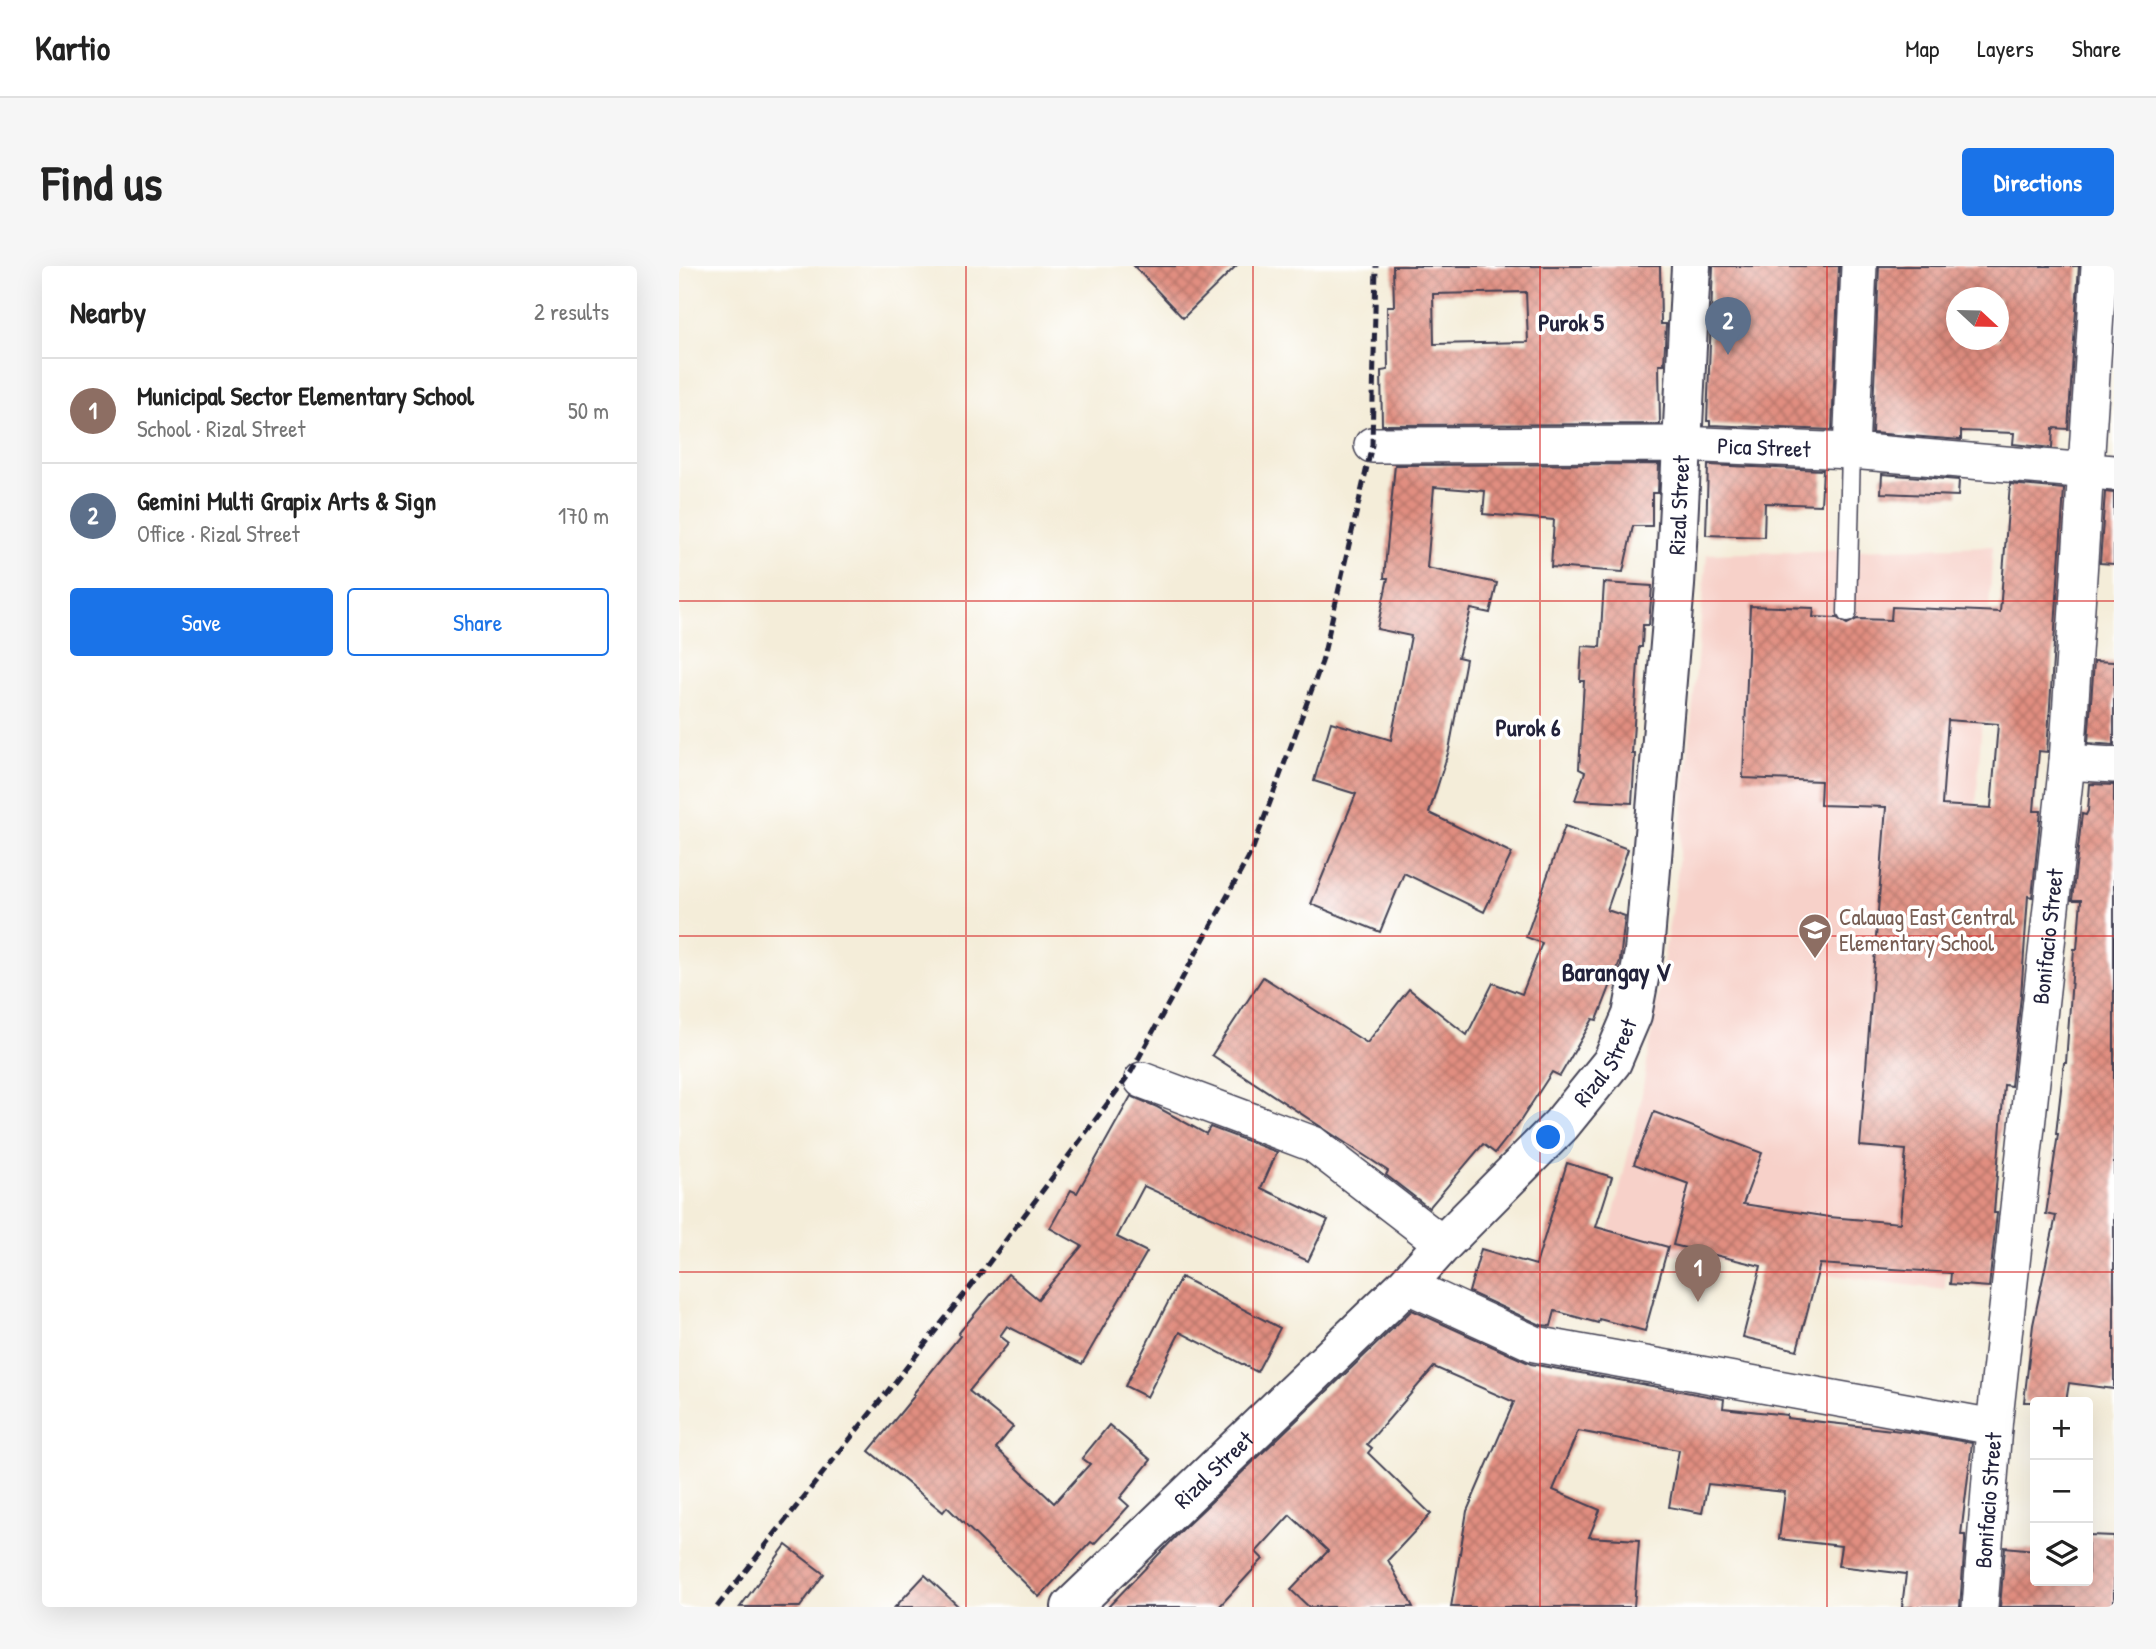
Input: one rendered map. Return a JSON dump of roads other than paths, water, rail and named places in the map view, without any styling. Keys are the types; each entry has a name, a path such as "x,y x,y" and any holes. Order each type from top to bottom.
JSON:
{"street":[{"name":"Rizal Street","path":"1070,1607 1406,1285 1561,1125 1612,1062 1632,1015 1644,952 1675,585 1691,266"},
{"path":"1851,451 1859,266"},
{"name":"Bonifacio Street","path":"1980,1607 1994,1427 2101,472 2099,266"},
{"name":"Pica Street","path":"1372,445 1680,444 1851,451 2101,472"},
{"path":"2067,762 2114,765"},
{"path":"1142,1080 1313,1144 1443,1244"},
{"path":"1406,1285 1535,1344 1994,1427"}],"lane":[{"path":"1847,613 1851,451"}],"railway":[{"path":"717,1607 982,1272 1131,1072 1252,851 1322,662 1372,445 1376,266"}],"place":[{"name":"Gemini Multi Grapix Arts & Sign","path":"1728,355"},
{"name":"Calauag East Central Elementary School","path":"1815,960"},
{"name":"Municipal Sector Elementary School","path":"1698,1302"}],"district":[{"name":"Purok 5","path":"1571,323"},
{"name":"Purok 6","path":"1528,728"},
{"name":"Barangay V","path":"1616,972"}]}
